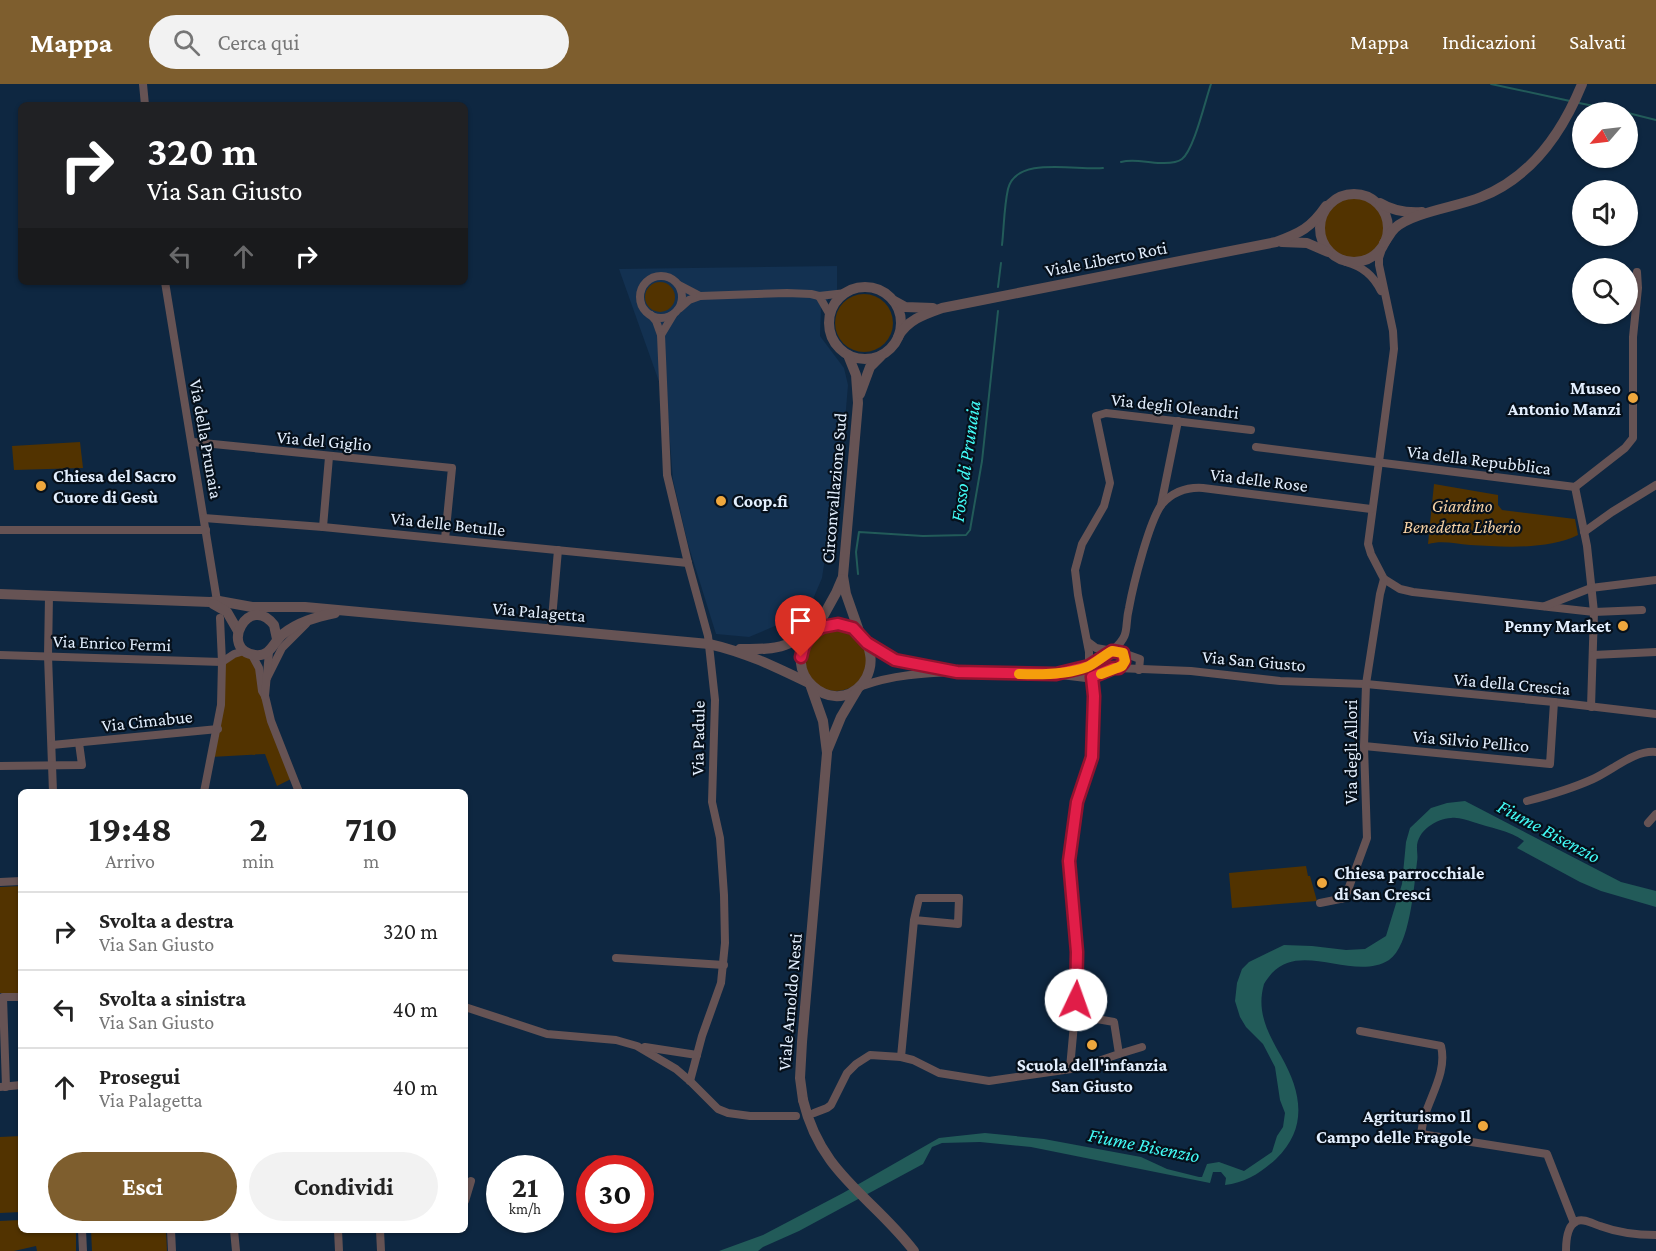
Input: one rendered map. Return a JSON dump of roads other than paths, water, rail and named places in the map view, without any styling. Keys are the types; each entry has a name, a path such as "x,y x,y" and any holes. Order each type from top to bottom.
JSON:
{"street":[{"path":"142,84 145,102"},
{"name":"Viale Liberto Roti","path":"1276,242 1307,243 1342,260 1360,262 1369,259 1380,250 1390,234 1402,224 1482,197 1510,182 1536,160 1557,134 1582,84"},
{"name":"Viale Liberto Roti","path":"898,337 902,330 914,320 942,308 1276,242 1304,230 1314,222 1326,206 1340,195 1364,194 1390,209 1401,212 1437,211"},
{"path":"1373,199 1385,214 1388,223 1388,233 1379,258 1379,265 1393,331 1394,349 1371,509 1368,547 1384,579 1400,589 1413,592 1594,612 1642,610"},
{"path":"1326,206 1320,220 1319,230 1326,248 1342,260 1372,275 1388,306"},
{"path":"661,335 656,321 645,310 640,299 646,282 657,276 669,277 700,296"},
{"name":"Via della Prunaia","path":"165,285 181,386 193,442 216,602"},
{"path":"661,335 682,297 679,285"},
{"path":"830,315 837,301 846,293 856,288 872,288 886,294 894,302 901,318 898,337"},
{"path":"650,314 662,318 676,311 688,300 700,296 797,293 819,296 846,293"},
{"path":"819,296 830,315"},
{"name":"Viale Liberto Roti","path":"894,302 908,307 942,308"},
{"name":"Circonvallazione Sud","path":"830,315 832,338 848,355 856,375 858,403 843,576 846,594 863,638"},
{"name":"Via della Repubblica","path":"1256,447 1575,487 1625,448 1633,438 1634,324"},
{"name":"Via Padule","path":"661,335 667,475 688,563 707,628 709,644 715,700 712,802 720,838 724,895 724,965 721,983 709,1014 690,1081"},
{"name":"Circonvallazione Sud","path":"858,403 868,371 874,362 891,349 898,337"},
{"path":"848,355 867,359 883,354"},
{"name":"Via degli Oleandri","path":"1088,642 1076,583 1076,564 1082,544 1104,506 1110,483 1096,416 1106,413 1251,430"},
{"path":"1089,666 1112,651 1126,636 1128,611 1137,572 1160,506 1178,421"},
{"name":"Via del Giglio","path":"193,442 452,468 445,539"},
{"path":"323,527 329,457"},
{"path":"1584,532 1622,505 1656,485"},
{"name":"Via della Repubblica","path":"1575,487 1584,532 1594,612 1591,707"},
{"name":"Via delle Rose","path":"1160,506 1179,492 1197,488 1371,509"},
{"name":"Via delle Betulle","path":"204,518 323,527 688,563"},
{"path":"0,530 206,530"},
{"path":"550,630 558,550"},
{"name":"Circonvallazione Sud","path":"813,632 836,593 843,576"},
{"name":"Via degli Allori","path":"1320,903 1345,897 1367,838 1364,746 1366,684 1384,579"},
{"path":"1543,607 1591,588 1656,580"},
{"name":"Via Palagetta","path":"0,594 216,602 245,607 286,607 709,644 730,648 765,661 809,683 822,693 835,696 888,678 957,672 1092,677"},
{"path":"49,596 48,656 54,789"},
{"path":"216,602 227,612 238,631 238,640 258,663 262,691 266,696"},
{"name":"Via Palagetta","path":"216,602 257,616"},
{"name":"Via Palagetta","path":"238,631 243,622 286,607"},
{"name":"Via Palagetta","path":"269,652 277,639 310,619 344,612"},
{"path":"257,616 274,625 277,639"},
{"path":"205,789 221,705 220,618"},
{"path":"267,678 282,648 310,619"},
{"name":"Via Palagetta","path":"730,648 780,647 825,626 838,624 850,627 888,657 900,662 957,672"},
{"path":"809,683 802,670 801,657 804,645 813,632"},
{"path":"859,687 866,679 871,656 863,638"},
{"path":"1088,642 1096,648 1140,659 1139,670"},
{"path":"1070,1068 1078,980 1069,861 1077,802 1092,757 1094,696 1088,642"},
{"path":"1593,656 1654,650"},
{"path":"222,662 234,654 248,652 261,655 269,652 266,696 271,721 298,789"},
{"path":"1119,668 1124,662 1123,653"},
{"name":"Via Enrico Fermi","path":"0,655 222,662"},
{"name":"Via Palagetta","path":"1056,674 1089,666"},
{"name":"Via San Giusto","path":"1092,677 1113,668 1119,668 1191,671 1280,681 1366,684"},
{"name":"Viale Arnoldo Nesti","path":"809,683 823,721 827,753 802,1042 800,1078 803,1100 813,1131 829,1161 914,1251"},
{"name":"Via della Crescia","path":"1366,684 1656,714"},
{"name":"Viale Arnoldo Nesti","path":"827,753 841,717 859,687"},
{"name":"Via Silvio Pellico","path":"1364,746 1550,764 1554,702"},
{"name":"Via Cimabue","path":"52,745 218,729"},
{"name":"Via Cimabue","path":"0,766 82,765 79,743"},
{"path":"1527,801 1584,783 1641,753 1656,752"},
{"path":"1647,823 1656,814"},
{"path":"0,882 18,881"},
{"path":"901,1057 914,921 919,898 959,898 958,924 914,921"},
{"path":"616,958 724,965"},
{"path":"18,997 3,997 3,1087 18,1085"},
{"path":"468,1008 547,1034 616,1040 637,1046 697,1055"},
{"path":"1073,1020 1097,1019 1114,1022 1119,1054"},
{"path":"1360,1031 1441,1046 1442,1062 1421,1134 1547,1154 1574,1223"},
{"path":"637,1046 656,1056 690,1081 718,1109 750,1116 796,1116"},
{"path":"814,1113 831,1105 847,1073 865,1058 878,1054 913,1060 939,1072 989,1081 1092,1064 1142,1047"},
{"path":"468,1192 471,1182"},
{"path":"1566,1251 1567,1237 1574,1223 1578,1221 1585,1221 1621,1233 1656,1235"},
{"path":"82,1233 83,1251"},
{"path":"171,1233 172,1251"},
{"path":"234,1233 236,1251"},
{"path":"338,1233 339,1251"},
{"path":"380,1233 381,1251"}],"waterway":[{"name":"Fosso di Prunaia","path":"1121,162 1169,163 1182,159 1195,136 1211,84"},
{"path":"1491,84 1570,101"},
{"path":"1638,116 1656,120"},
{"name":"Fosso di Prunaia","path":"1002,245 1008,189 1013,178 1035,168 1103,168"},
{"name":"Fosso di Prunaia","path":"998,287 1001,263"},
{"name":"Fosso di Prunaia","path":"858,574 856,552 859,532 923,536 966,535 970,530 982,461 998,311"}],"place":[{"name":"Museo Antonio Manzi","path":"1633,398"},
{"name":"Chiesa del Sacro Cuore di Gesù","path":"41,486"},
{"name":"Coop.fi","path":"721,501"},
{"name":"Penny Market","path":"1623,626"},
{"name":"Chiesa parrocchiale di San Cresci","path":"1322,883"},
{"name":"Scuola dell'infanzia San Giusto","path":"1092,1045"},
{"name":"Agriturismo Il Campo delle Fragole","path":"1483,1126"}],"park label":[{"name":"Giardino Benedetta Liberio","path":"1462,516"}],"water label":[{"name":"Fiume Bisenzio","path":"1549,831"},
{"name":"Fiume Bisenzio","path":"1144,1145"}]}
